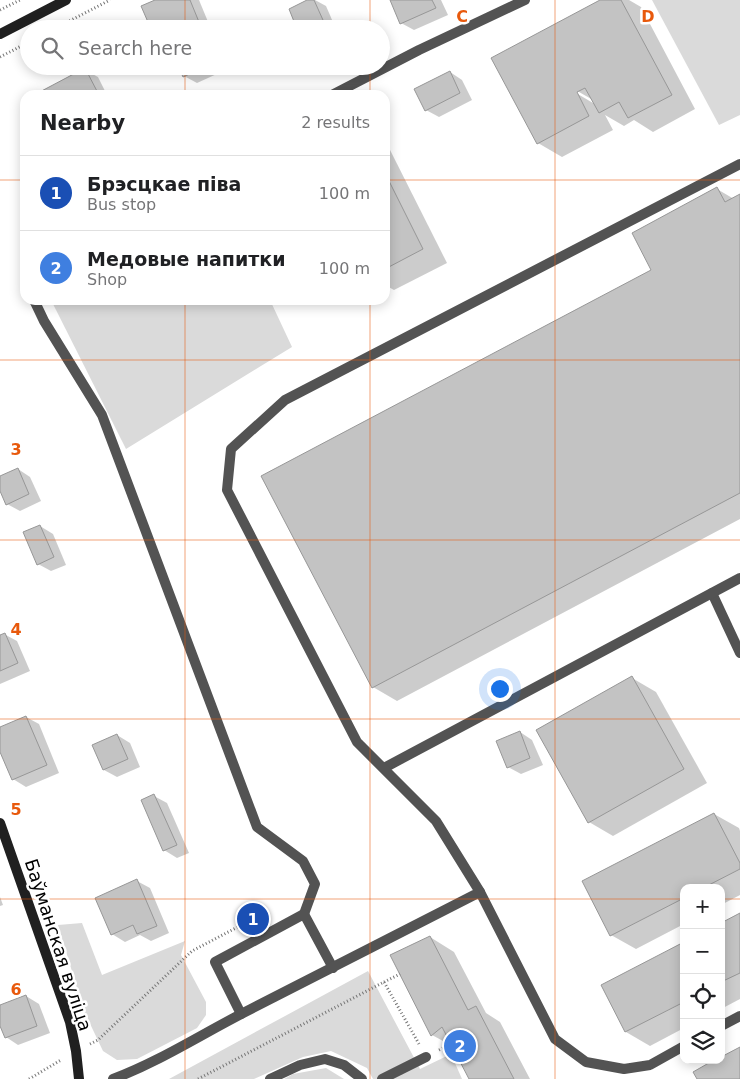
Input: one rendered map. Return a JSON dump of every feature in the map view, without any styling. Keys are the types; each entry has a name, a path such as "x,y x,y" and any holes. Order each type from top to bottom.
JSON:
{"street":[{"path":"27,20 66,0"},
{"path":"0,34 20,24"},
{"name":"Баўманская вуліца","path":"0,823 2,838 70,1022 79,1079"}],"lane":[{"path":"390,65 525,0"},
{"path":"342,90 371,75"},
{"path":"680,1048 650,1065 624,1069 586,1062 555,1039 480,892 436,821 358,742 227,490 231,449 285,400 740,164"},
{"path":"36,305 44,322 102,415 257,827 303,861 315,884 304,914 215,962 241,1014"},
{"path":"384,768 740,578"},
{"path":"712,593 740,653"},
{"path":"113,1079 137,1070 241,1014 480,892"},
{"path":"304,914 333,968"},
{"path":"725,1024 740,1016"},
{"path":"382,1079 426,1057"},
{"path":"270,1079 300,1065 324,1059 344,1065 362,1079"}],"path":[{"path":"0,10 20,0"},
{"path":"71,20 110,0"},
{"path":"0,57 20,47"},
{"path":"29,1079 98,1040 192,951 253,919"},
{"path":"198,1079 400,974"},
{"path":"384,982 426,1057 451,1044"}],"shaded area":[{"path":"652,0 740,0 740,115 719,125"},
{"path":"54,305 272,305 292,347 126,449"},
{"path":"82,923 102,975 185,941 181,955 206,1002 206,1015 197,1028 137,1059 117,1060 103,1051 84,1011 58,925"},
{"path":"368,971 420,1069 451,1054 462,1079 373,1079 367,1068 331,1051 303,1057 254,1079 169,1079"},
{"path":"326,1068 344,1079 284,1079 293,1074"}],"building":[{"path":"155,0 190,0 198,20 147,20 141,6"},
{"path":"307,0 314,0 323,20 293,20 289,9"},
{"path":"390,0 432,0 436,8 400,24"},
{"path":"600,0 621,0 672,95 628,118 619,102 599,113 585,88 577,92 589,116 537,144 491,58"},
{"path":"450,71 460,93 425,111 414,89"},
{"path":"72,75 89,75 96,90 43,90"},
{"path":"390,183 423,249 390,266"},
{"path":"717,187 725,202 740,194 740,493 372,688 261,476 651,270 632,233"},
{"path":"18,468 29,494 6,505 0,491 0,476"},
{"path":"40,525 54,557 37,565 23,532"},
{"path":"5,633 18,663 0,671 0,635"},
{"path":"632,676 684,769 588,823 536,730"},
{"path":"26,716 47,765 12,780 0,752 0,727"},
{"path":"520,731 530,758 507,768 496,741"},
{"path":"117,734 128,759 103,770 92,745"},
{"path":"154,794 177,845 163,851 141,800"},
{"path":"714,813 740,863 740,869 711,884 680,884 680,900 610,936 582,881"},
{"path":"137,879 157,926 137,934 133,925 111,935 95,898"},
{"path":"740,913 740,973 725,980 725,929 725,921"},
{"path":"430,936 468,1010 476,1006 514,1079 469,1079 442,1027 431,1036 390,955"},
{"path":"680,944 680,1004 625,1032 601,985"},
{"path":"26,995 37,1026 5,1038 0,1026 0,1005"},
{"path":"740,1047 740,1079 697,1079 693,1072 707,1064 725,1064 725,1055"}],"place":[{"name":"Брэсцкае піва","path":"253,919"},
{"name":"Медовые напитки","path":"460,1046"}]}
